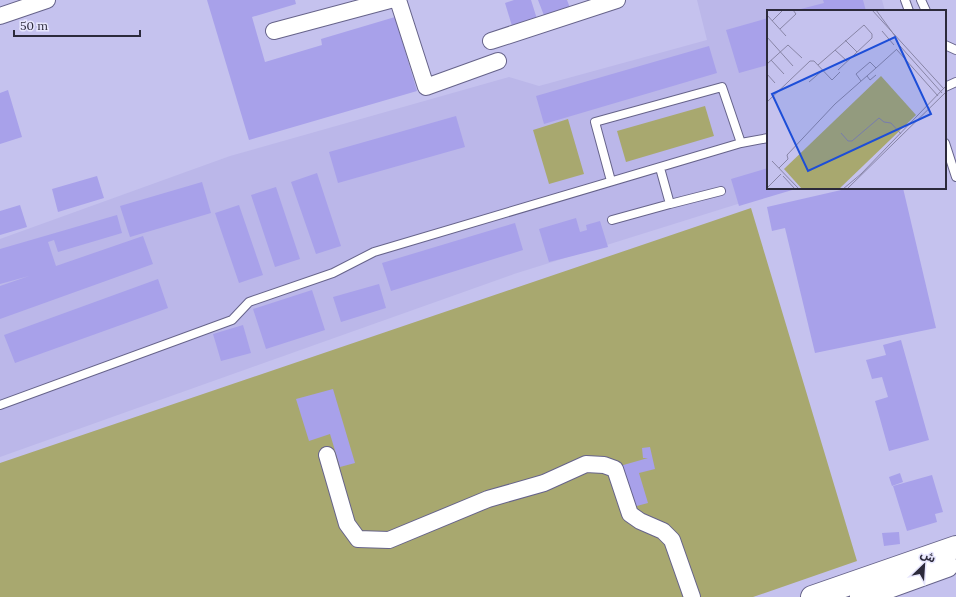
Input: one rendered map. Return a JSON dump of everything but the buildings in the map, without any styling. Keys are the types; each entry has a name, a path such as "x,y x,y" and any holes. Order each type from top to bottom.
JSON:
{"street":[{"path":"0,16 47,0"},
{"path":"274,31 390,0"},
{"path":"398,0 426,87 498,61"},
{"path":"491,41 572,7 617,0"},
{"path":"327,455 347,524 358,539 374,540 389,540 488,500 544,483 586,464 604,465 615,469 630,514 640,521 663,531 672,540 692,597"},
{"path":"812,597 956,547"},
{"path":"861,597 956,562"}],"lane":[{"path":"905,0 909,10"},
{"path":"921,0 926,10"},
{"path":"946,45 956,50"},
{"path":"946,87 956,82"},
{"path":"611,181 595,122 722,88 741,143"},
{"path":"0,405 232,320 249,302 333,273 374,252 741,143 767,138"},
{"path":"946,146 956,177"},
{"path":"660,168 670,204"},
{"path":"612,220 721,191"}],"shaded area":[{"path":"697,0 882,0 885,10 767,10 767,189 786,189 514,274 0,457 0,239 230,156 509,77 539,86 707,40"},
{"path":"705,106 714,136 626,162 617,131"},
{"path":"568,119 584,174 549,184 533,130"},
{"path":"751,208 857,561 753,597 0,597 0,463"}]}
